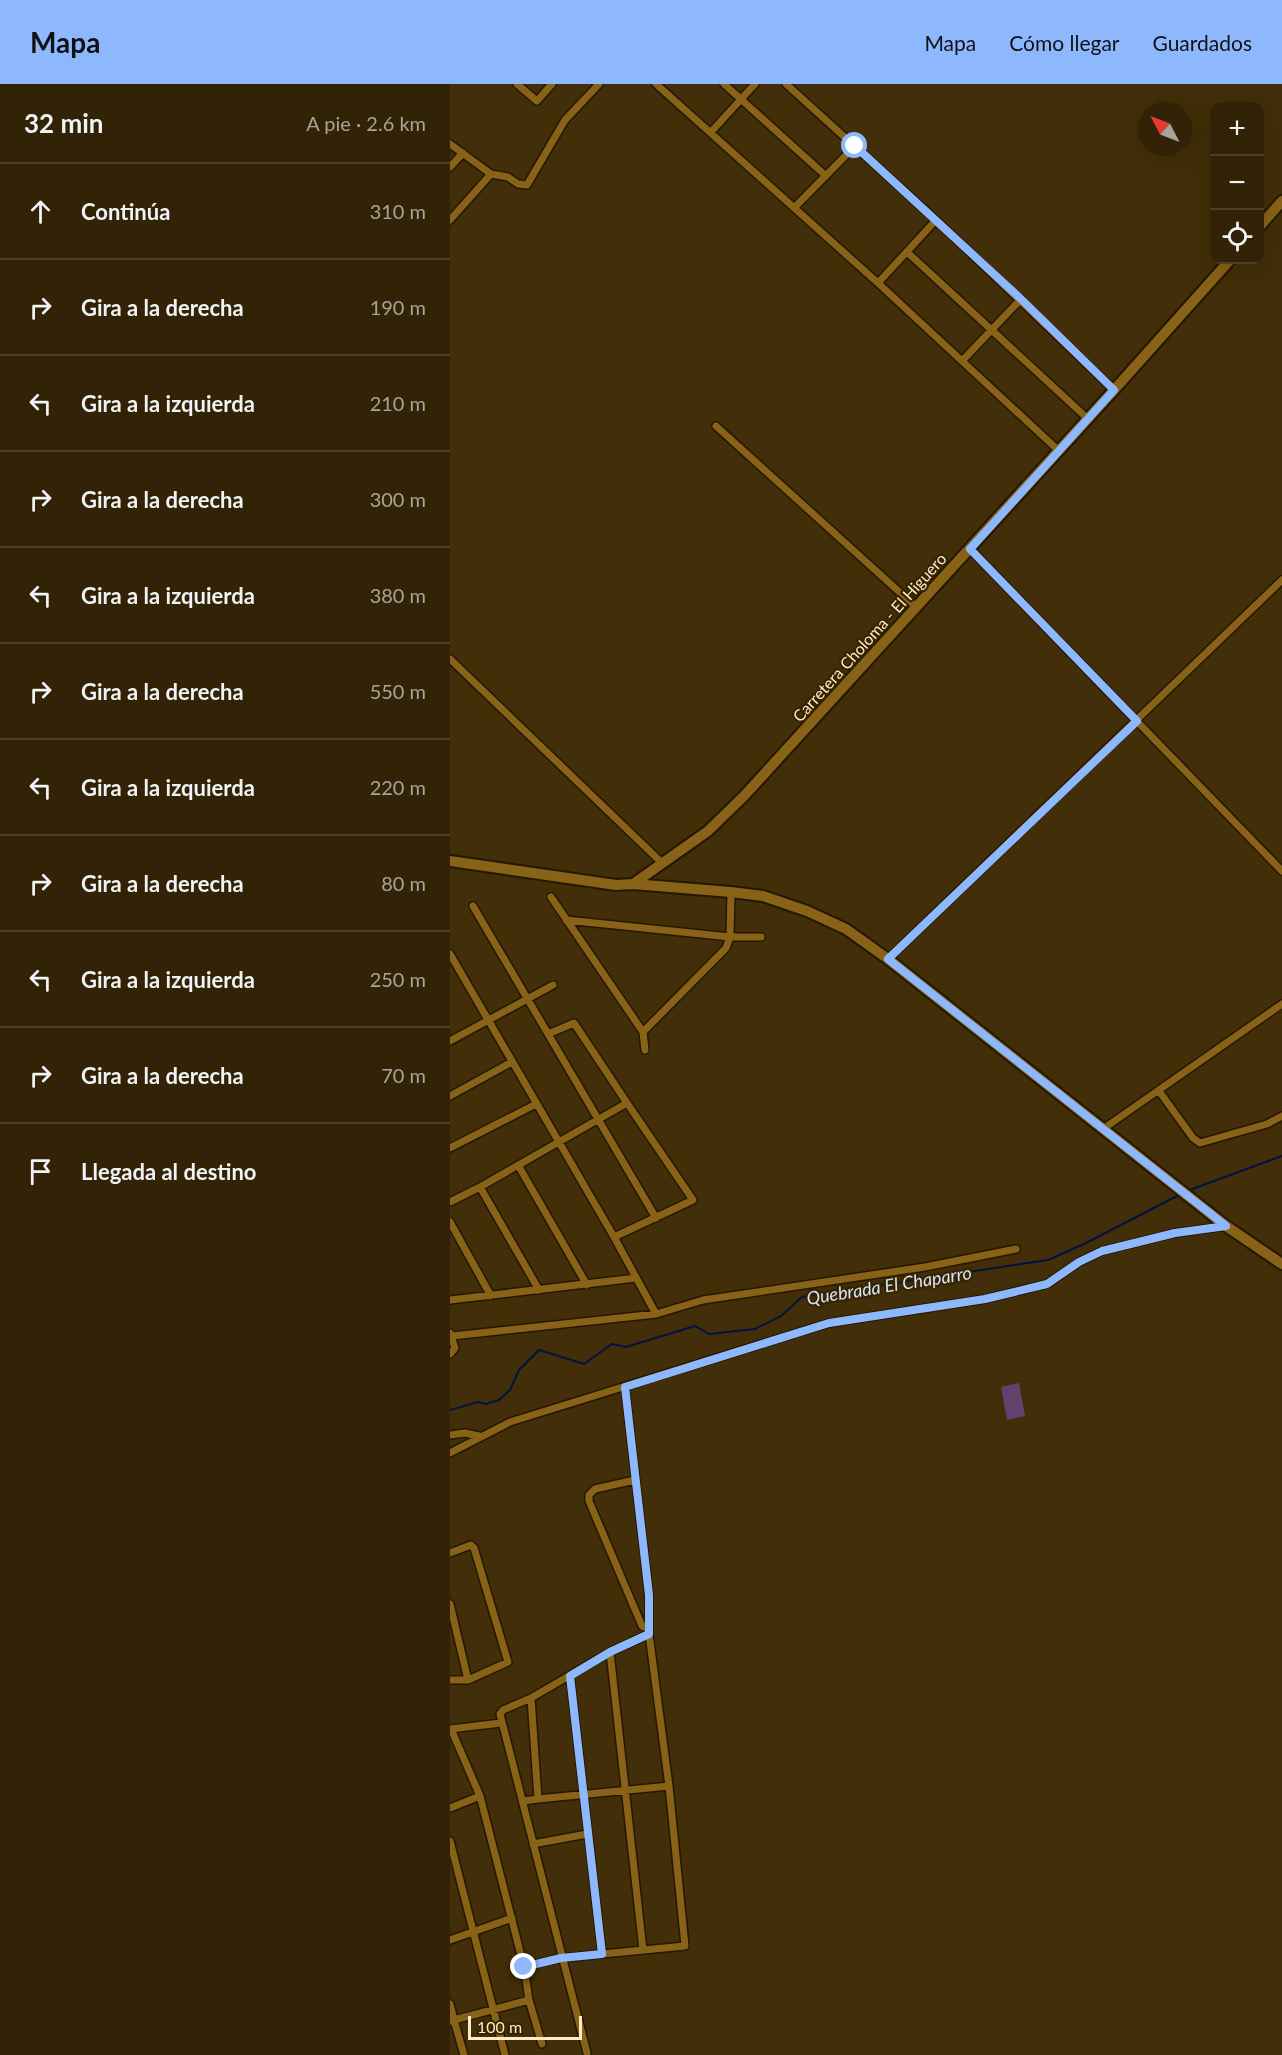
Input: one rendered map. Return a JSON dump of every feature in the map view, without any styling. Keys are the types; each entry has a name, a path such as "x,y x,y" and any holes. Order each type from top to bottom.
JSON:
{"main road":[{"path":"1264,221 1282,201"},
{"name":"Carretera Choloma - El Higuero","path":"633,884 708,831 744,796 1226,264"},
{"path":"450,856 618,879 633,884"},
{"path":"450,861 616,885 633,884 763,896 807,911 846,929 888,959 1226,1226 1282,1264"}],"street":[{"path":"517,84 537,101 552,84"},
{"path":"450,144 491,174 502,174 518,184 527,185 565,120 599,84"},
{"path":"656,84 878,283 1059,451"},
{"path":"724,84 825,176"},
{"path":"711,132 755,84"},
{"path":"786,84 1021,299 1114,390"},
{"path":"795,208 855,146"},
{"path":"450,167 463,153"},
{"path":"450,220 491,174"},
{"path":"878,283 936,220"},
{"path":"907,252 1087,418"},
{"path":"962,361 1021,299"},
{"path":"716,426 916,607"},
{"path":"970,549 1282,871"},
{"path":"888,959 1282,580"},
{"path":"450,659 662,862"},
{"path":"643,1032 726,948 730,937 731,892"},
{"path":"551,897 643,1032 645,1050"},
{"path":"474,906 656,1218"},
{"path":"566,920 730,937 761,937"},
{"path":"450,954 656,1314"},
{"path":"450,1041 553,985"},
{"path":"1103,1129 1282,1004"},
{"path":"548,1034 574,1023 693,1200 614,1237"},
{"path":"450,1096 512,1062"},
{"path":"1159,1091 1193,1138 1200,1143 1267,1124 1282,1116"},
{"path":"450,1202 627,1103"},
{"path":"450,1148 536,1104"},
{"path":"519,1165 587,1284"},
{"path":"480,1187 539,1290"},
{"path":"450,1222 491,1296"},
{"path":"450,1453 510,1422 829,1323 985,1299 1047,1284 1079,1262 1102,1251 1175,1233 1226,1226"},
{"path":"450,1354 455,1348 451,1335 656,1314 703,1300 925,1267 1016,1249"},
{"path":"450,1300 636,1278"},
{"path":"524,1967 561,1958 686,1946 669,1786 649,1634 649,1595 625,1387"},
{"path":"450,1435 465,1433 479,1436"},
{"path":"635,1480 595,1489 589,1496 589,1501 642,1626 644,1628 649,1625"},
{"path":"450,1553 471,1545 474,1548 508,1662 468,1680 450,1680"},
{"path":"450,1604 468,1680"},
{"path":"587,2053 500,1714 503,1710 531,1698 610,1652 649,1634"},
{"path":"610,1652 643,1950"},
{"path":"570,1676 602,1954"},
{"path":"531,1698 538,1799"},
{"path":"501,1723 451,1729 480,1796 524,1967 529,2000 542,2044"},
{"path":"523,1801 669,1786"},
{"path":"450,1808 480,1796"},
{"path":"533,1844 587,1834"},
{"path":"450,1841 505,2055"},
{"path":"450,1940 512,1918"},
{"path":"452,2020 494,2011 529,2000"},
{"path":"450,2004 452,2020 464,2055"}],"shaded area":[{"path":"1019,1383 1025,1416 1007,1420 1001,1387"}],"waterway":[{"name":"Quebrada El Chaparro","path":"1187,1191 1282,1156"},
{"name":"Quebrada El Chaparro","path":"450,1410 478,1402 486,1404 499,1400 510,1390 519,1370 539,1350 584,1364 612,1344 626,1347 695,1326 709,1334 755,1329 781,1316 802,1297 1048,1260 1179,1195"}],"route":[{"path":"524,1967 561,1958 602,1954 570,1676 610,1652 649,1634 649,1595 625,1387 829,1323 985,1299 1047,1284 1079,1262 1102,1251 1175,1233 1226,1226 888,959 1137,721 970,549 1114,390 1021,299 855,146"}]}
